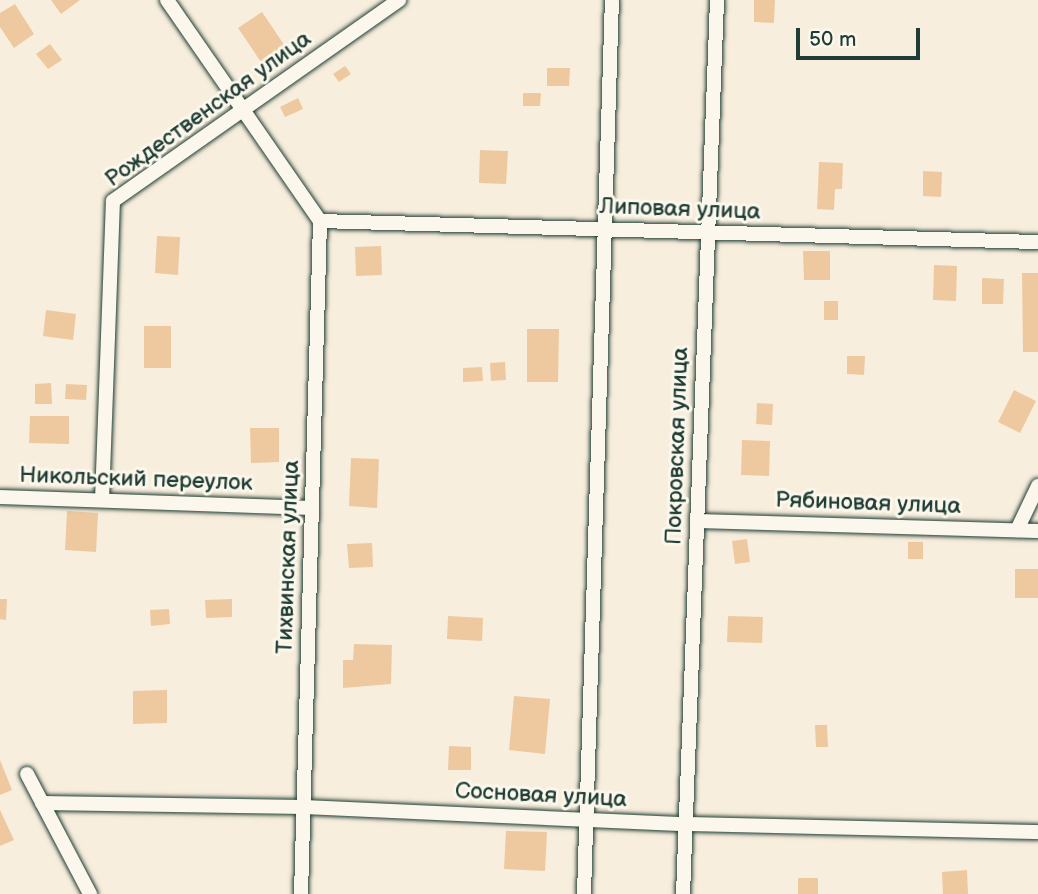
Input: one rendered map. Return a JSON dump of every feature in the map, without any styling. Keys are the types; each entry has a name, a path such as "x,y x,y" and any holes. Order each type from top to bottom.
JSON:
{"street":[{"path":"167,0 320,221"},
{"name":"Рождественская улица","path":"102,500 113,201 399,0"},
{"path":"584,894 607,230 612,0"},
{"name":"Покровская улица","path":"684,894 717,0"},
{"name":"Липовая улица","path":"320,221 1038,242"},
{"name":"Тихвинская улица","path":"301,894 320,221"},
{"path":"1017,530 1038,486"},
{"name":"Никольский переулок","path":"0,497 312,508"},
{"name":"Рябиновая улица","path":"697,521 1038,531"},
{"path":"27,774 90,894"},
{"name":"Сосновая улица","path":"42,803 304,807 685,824 1038,832"}],"building":[{"path":"51,0 80,0 61,14"},
{"path":"754,0 775,0 774,23 754,22"},
{"path":"15,4 34,34 14,48 0,27 0,13"},
{"path":"262,12 285,46 261,62 238,28"},
{"path":"50,44 62,60 48,69 36,54"},
{"path":"345,66 351,74 339,82 333,74"},
{"path":"547,68 570,68 569,86 547,86"},
{"path":"523,93 541,93 540,106 523,106"},
{"path":"298,98 303,109 285,117 280,107"},
{"path":"480,150 508,151 506,184 479,183"},
{"path":"819,162 843,163 842,189 835,189 834,210 817,209"},
{"path":"923,171 942,172 941,197 923,196"},
{"path":"157,236 180,237 178,275 155,273"},
{"path":"381,246 382,275 356,276 355,247"},
{"path":"803,251 830,251 830,280 804,280"},
{"path":"934,265 957,266 956,301 933,300"},
{"path":"1022,273 1038,273 1038,352 1023,352"},
{"path":"982,278 1004,279 1003,304 982,304"},
{"path":"824,301 838,301 838,320 824,320"},
{"path":"46,310 76,314 73,340 43,336"},
{"path":"144,326 171,326 171,368 144,368"},
{"path":"527,329 559,329 558,382 527,382"},
{"path":"847,356 865,356 864,375 847,374"},
{"path":"505,362 506,380 491,381 490,363"},
{"path":"482,367 483,381 463,382 463,368"},
{"path":"51,383 52,404 35,404 35,384"},
{"path":"66,384 87,385 86,400 65,399"},
{"path":"1014,390 1036,401 1020,433 998,422"},
{"path":"757,403 773,404 772,425 756,424"},
{"path":"30,416 69,416 69,444 29,443"},
{"path":"250,428 279,428 279,462 251,463"},
{"path":"742,440 770,441 769,476 741,475"},
{"path":"351,458 379,459 377,508 349,506"},
{"path":"67,511 98,513 96,552 65,550"},
{"path":"747,539 750,562 735,564 732,541"},
{"path":"908,542 923,542 923,559 908,559"},
{"path":"372,543 373,567 349,568 347,544"},
{"path":"1015,569 1038,569 1038,598 1015,598"},
{"path":"0,599 7,599 6,620 0,619"},
{"path":"232,599 232,617 206,618 205,600"},
{"path":"169,609 170,624 151,626 150,610"},
{"path":"448,616 483,618 482,641 447,639"},
{"path":"728,616 763,617 762,643 727,642"},
{"path":"354,644 392,645 391,684 343,688 343,660 353,660"},
{"path":"167,690 167,723 133,724 133,691"},
{"path":"514,696 550,699 545,754 509,750"},
{"path":"815,725 827,725 828,747 816,747"},
{"path":"449,746 471,747 471,770 448,770"},
{"path":"0,760 12,790 0,795"},
{"path":"0,810 14,840 0,846"},
{"path":"506,831 547,832 545,871 504,869"},
{"path":"967,870 968,894 943,894 942,872"},
{"path":"798,878 818,878 818,894 798,894"}]}
